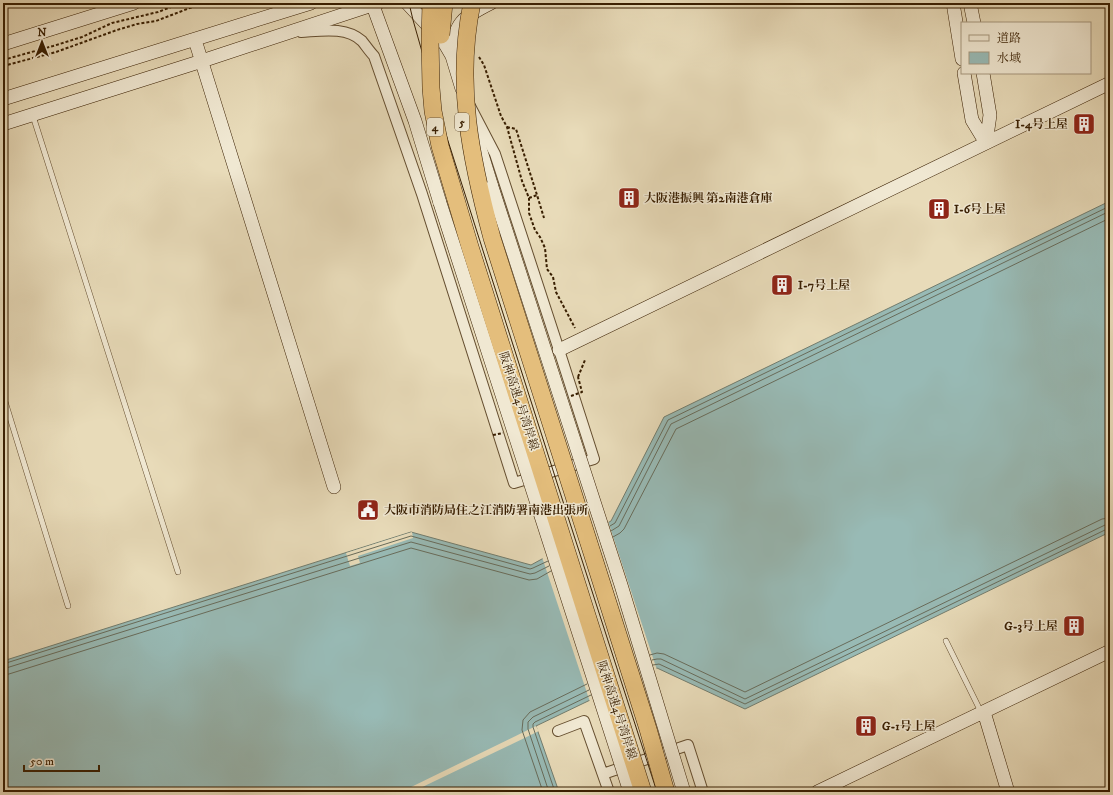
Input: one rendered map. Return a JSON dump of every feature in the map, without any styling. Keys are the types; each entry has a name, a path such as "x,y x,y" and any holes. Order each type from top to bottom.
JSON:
{"highway":[{"name":"阪神高速4号湾岸線","path":"431,3 430,58 433,111 440,146 470,247 643,792"},
{"name":"5","path":"444,3 440,59 443,109 454,173 470,247"},
{"name":"5","path":"464,3 459,49 459,92 461,116 469,164 480,205 492,238"},
{"name":"阪神高速4号湾岸線","path":"472,3 468,26 466,58 467,116 473,161 492,238 648,729 666,792"}],"street":[{"path":"3,44 134,3"},
{"path":"3,99 311,3"},
{"path":"407,3 445,44 452,56 492,187 619,578 684,792"},
{"path":"452,56 454,35 458,27 465,18 491,3"},
{"path":"953,3 961,53"},
{"path":"970,3 974,22"},
{"path":"3,124 292,32 374,4 415,121 440,203 630,792"},
{"path":"292,32 337,31 352,34 362,41 374,56 422,194 514,483 594,459 494,154 463,92"},
{"path":"195,40 334,487"},
{"path":"964,74 972,120 986,142"},
{"path":"983,74 990,115 986,142"},
{"path":"559,350 1110,83"},
{"path":"817,792 1110,650"},
{"path":"983,712 1008,792"},
{"path":"558,731 584,721 609,792"},
{"path":"602,774 688,746 703,792"}],"lane":[{"path":"33,115 178,572"},
{"path":"3,395 68,606"},
{"path":"946,641 983,712"}],"path":[{"path":"3,60 82,37 112,24 158,12 182,3"},
{"path":"3,66 56,52 137,24 156,22 195,6 207,3"},
{"path":"478,54 484,65 501,116 507,127 522,182 530,198 529,213 535,230 545,248 547,269 552,277 556,292 575,328"},
{"path":"507,127 516,129 544,218"},
{"path":"530,198 537,195"},
{"path":"567,397 582,392 578,377 585,360"},
{"path":"493,435 503,432"}],"water":[{"path":"1110,201 1110,532 745,709 657,668 536,726 559,792 3,792 3,661 411,532 531,565 611,521 664,417"}],"pier":[{"path":"608,521 657,670 590,702 542,557"},
{"path":"412,532 413,538 358,556 360,563 350,566 346,553"},
{"path":"536,726 539,731 412,792 403,791"}],"tram line":[{"path":"409,3 442,122 657,792"},
{"path":"520,384 551,487 650,792"}],"place":[{"name":"I-4号上屋","path":"1084,124"},
{"name":"大阪港振興 第2南港倉庫","path":"629,198"},
{"name":"I-6号上屋","path":"939,209"},
{"name":"I-7号上屋","path":"782,285"},
{"name":"大阪市消防局住之江消防署南港出張所","path":"368,510"},
{"name":"G-3号上屋","path":"1074,626"},
{"name":"G-1号上屋","path":"866,726"}]}
